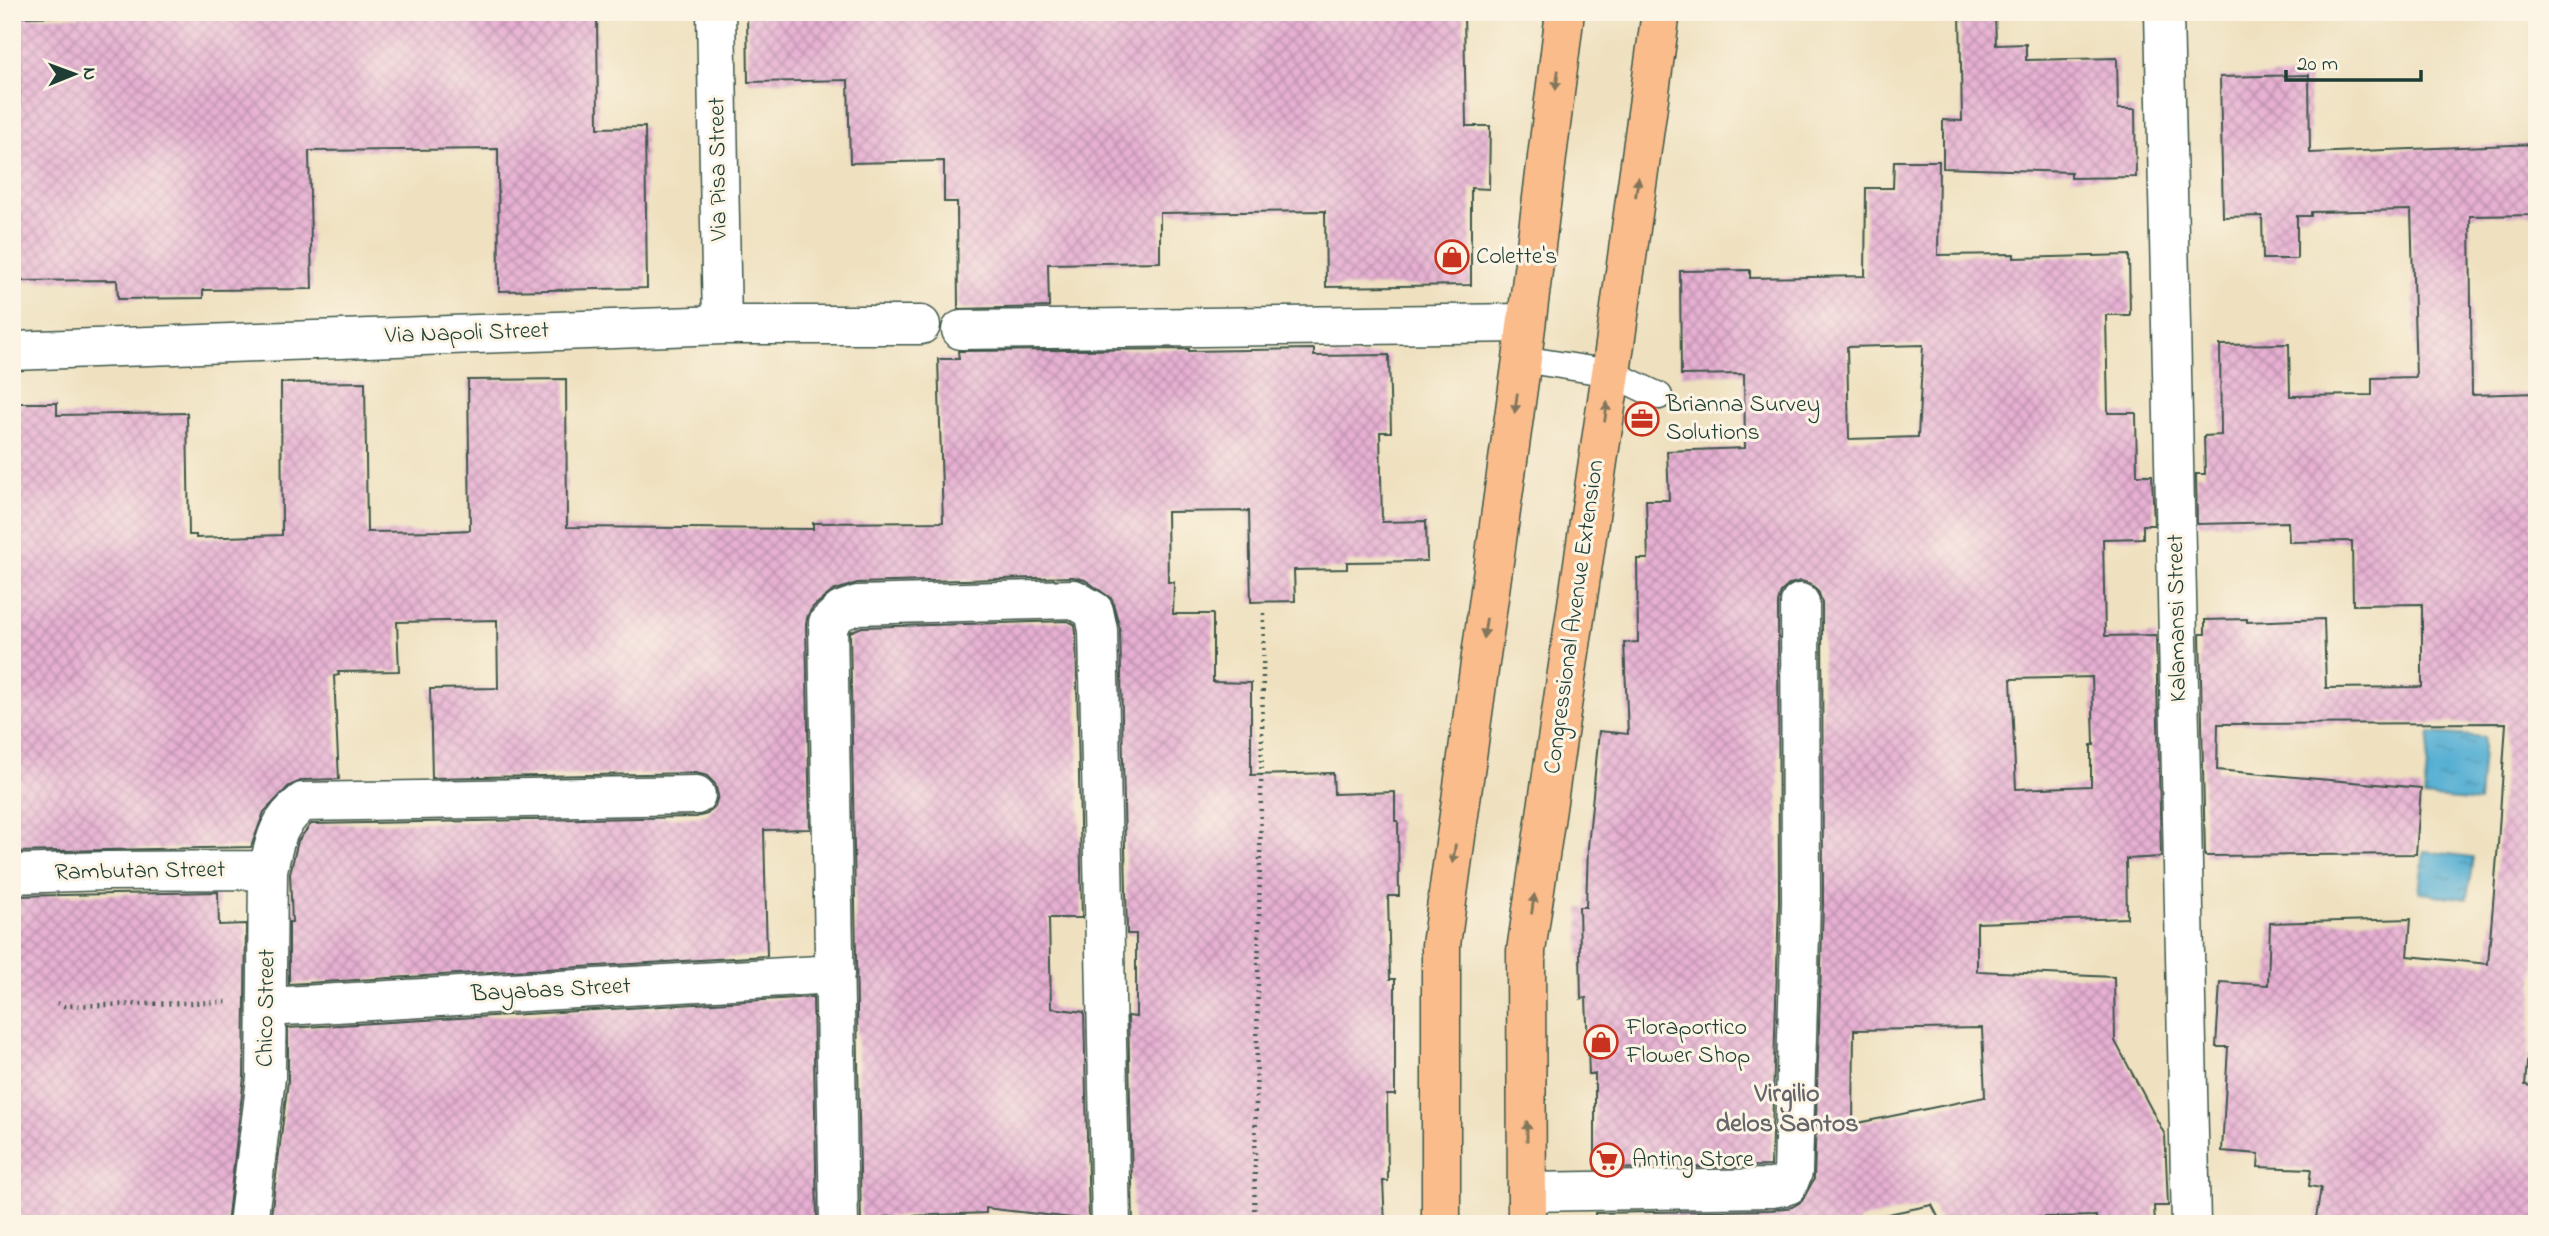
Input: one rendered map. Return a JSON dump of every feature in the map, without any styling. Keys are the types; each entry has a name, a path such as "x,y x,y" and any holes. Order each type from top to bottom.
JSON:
{"main road":[{"path":"1441,1224 1441,945 1524,341 1565,12"},
{"name":"Congressional Avenue Extension","path":"1527,1208 1526,951 1661,12"}],"street":[{"name":"Via Pisa Street","path":"716,12 722,325"},
{"name":"Kalamansi Street","path":"2164,12 2191,1224"},
{"name":"Via Napoli Street","path":"12,351 722,325 921,325"},
{"path":"961,330 1524,341"},
{"path":"839,1224 828,623 841,611 858,605 1074,599 1094,611 1098,630 1111,1224"},
{"path":"1527,1208 1788,1185 1793,1172 1801,902 1800,603"},
{"name":"Chico Street","path":"248,1224 266,1078 268,870 275,837 287,815 303,802 696,795"},
{"name":"Rambutan Street","path":"12,874 268,870"},
{"name":"Bayabas Street","path":"267,1004 835,974"}],"lane":[{"path":"1524,341 1611,373 1660,397"}],"path":[{"path":"1254,1224 1264,613"},
{"path":"57,1003 64,1006 267,1004"}],"water":[{"path":"2430,733 2484,737 2479,802 2424,797"},
{"path":"2424,851 2473,857 2467,899 2419,893"}],"building":[{"path":"148,12 597,12 598,128 645,127 647,288 499,291 498,149 309,151 312,289 203,290 203,298 118,299 117,280 12,281 12,156 20,156 19,17 148,15"},
{"path":"747,12 1464,12 1466,126 1490,126 1489,189 1471,188 1471,285 1326,287 1325,211 1160,213 1160,262 1048,264 1049,307 958,309 957,202 944,202 944,161 850,163 848,80 748,82"},
{"path":"1960,12 1995,12 1996,45 2026,44 2026,60 2117,58 2118,109 2135,109 2136,177 2071,178 2071,172 1943,168 1943,120 1962,121"},
{"path":"2309,75 2310,153 2537,144 2537,215 2470,216 2472,395 2537,393 2537,513 2532,513 2534,618 2537,618 2537,950 2525,1085 2537,1087 2537,1224 2315,1224 2321,1188 2309,1186 2311,1169 2258,1167 2259,1154 2222,1151 2228,1047 2216,1047 2220,982 2268,985 2270,923 2411,919 2408,956 2488,964 2498,844 2506,723 2218,724 2217,770 2421,788 2416,854 2205,856 2200,634 2205,634 2205,620 2247,619 2247,622 2324,619 2326,688 2422,687 2422,604 2353,605 2352,541 2289,542 2288,522 2197,524 2196,474 2205,474 2204,436 2221,435 2220,345 2289,344 2290,396 2372,395 2372,378 2416,377 2411,210 2311,212 2311,216 2297,216 2297,259 2263,259 2262,216 2223,217 2220,77"},
{"path":"1894,161 1939,161 1938,255 2014,254 2014,258 2129,255 2130,315 2106,315 2108,413 2136,413 2137,475 2152,475 2154,525 2143,525 2143,538 2103,539 2105,636 2156,635 2161,857 2126,859 2127,918 1977,923 1977,971 2114,977 2115,1041 2165,1135 2168,1206 2154,1206 2155,1224 2096,1224 2096,1216 1939,1219 1932,1205 1859,1220 1859,1224 1595,1224 1595,1213 1772,1210 1792,1207 1802,1201 1814,1179 1823,903 1822,603 1819,593 1811,584 1801,581 1790,584 1781,592 1778,603 1779,902 1771,1166 1595,1169 1595,1074 1589,1074 1586,998 1581,999 1579,907 1586,907 1588,847 1599,731 1628,734 1624,643 1638,642 1637,559 1648,559 1646,500 1669,500 1667,451 1745,448 1744,374 1681,375 1680,271 1750,270 1750,278 1865,276 1866,188 1893,188","holes":["1923,345 1918,437 1849,439 1847,347","2092,677 2094,745 2091,745 2091,786 2016,789 2011,679","1982,1028 1985,1097 1853,1124 1854,1030"]},
{"path":"1314,349 1314,356 1389,355 1391,432 1380,432 1382,522 1426,521 1427,561 1347,562 1347,569 1294,570 1295,601 1251,602 1249,511 1167,512 1168,582 1174,582 1173,614 1213,614 1213,682 1251,683 1251,775 1333,773 1334,794 1395,792 1399,896 1388,896 1390,979 1395,979 1395,1095 1387,1095 1388,1181 1383,1181 1385,1224 1133,1224 1128,1016 1136,1017 1136,934 1127,934 1120,629 1112,599 1085,580 1073,577 857,583 833,591 813,607 806,623 810,829 764,830 767,956 289,984 289,922 292,922 290,873 298,841 311,824 696,817 707,814 715,806 718,795 715,784 707,776 696,773 432,778 430,689 498,688 497,620 397,622 399,671 338,672 339,675 334,676 339,779 303,780 289,786 264,812 251,847 12,852 12,403 57,403 57,415 187,413 189,535 196,535 196,538 282,535 281,383 365,382 367,532 447,531 470,530 468,380 566,379 567,527 813,529 813,523 943,522 938,359 959,359 958,351"},
{"path":"1068,621 1075,625 1076,633 1082,918 1049,918 1051,1008 1084,1012 1089,1220 986,1208 986,1213 884,1217 884,1224 861,1224 850,632 862,627"},
{"path":"218,892 219,925 246,924 244,1077 227,1224 12,1224 12,896"},
{"path":"813,997 817,1224 270,1224 288,1081 288,1028"}],"place":[{"name":"Colette's","path":"1452,257"},
{"name":"Brianna Survey Solutions","path":"1642,419"},
{"name":"Floraportico Flower Shop","path":"1601,1042"},
{"name":"Anting Store","path":"1607,1160"}],"district":[{"name":"Virgilio delos Santos","path":"1787,1110"}]}
